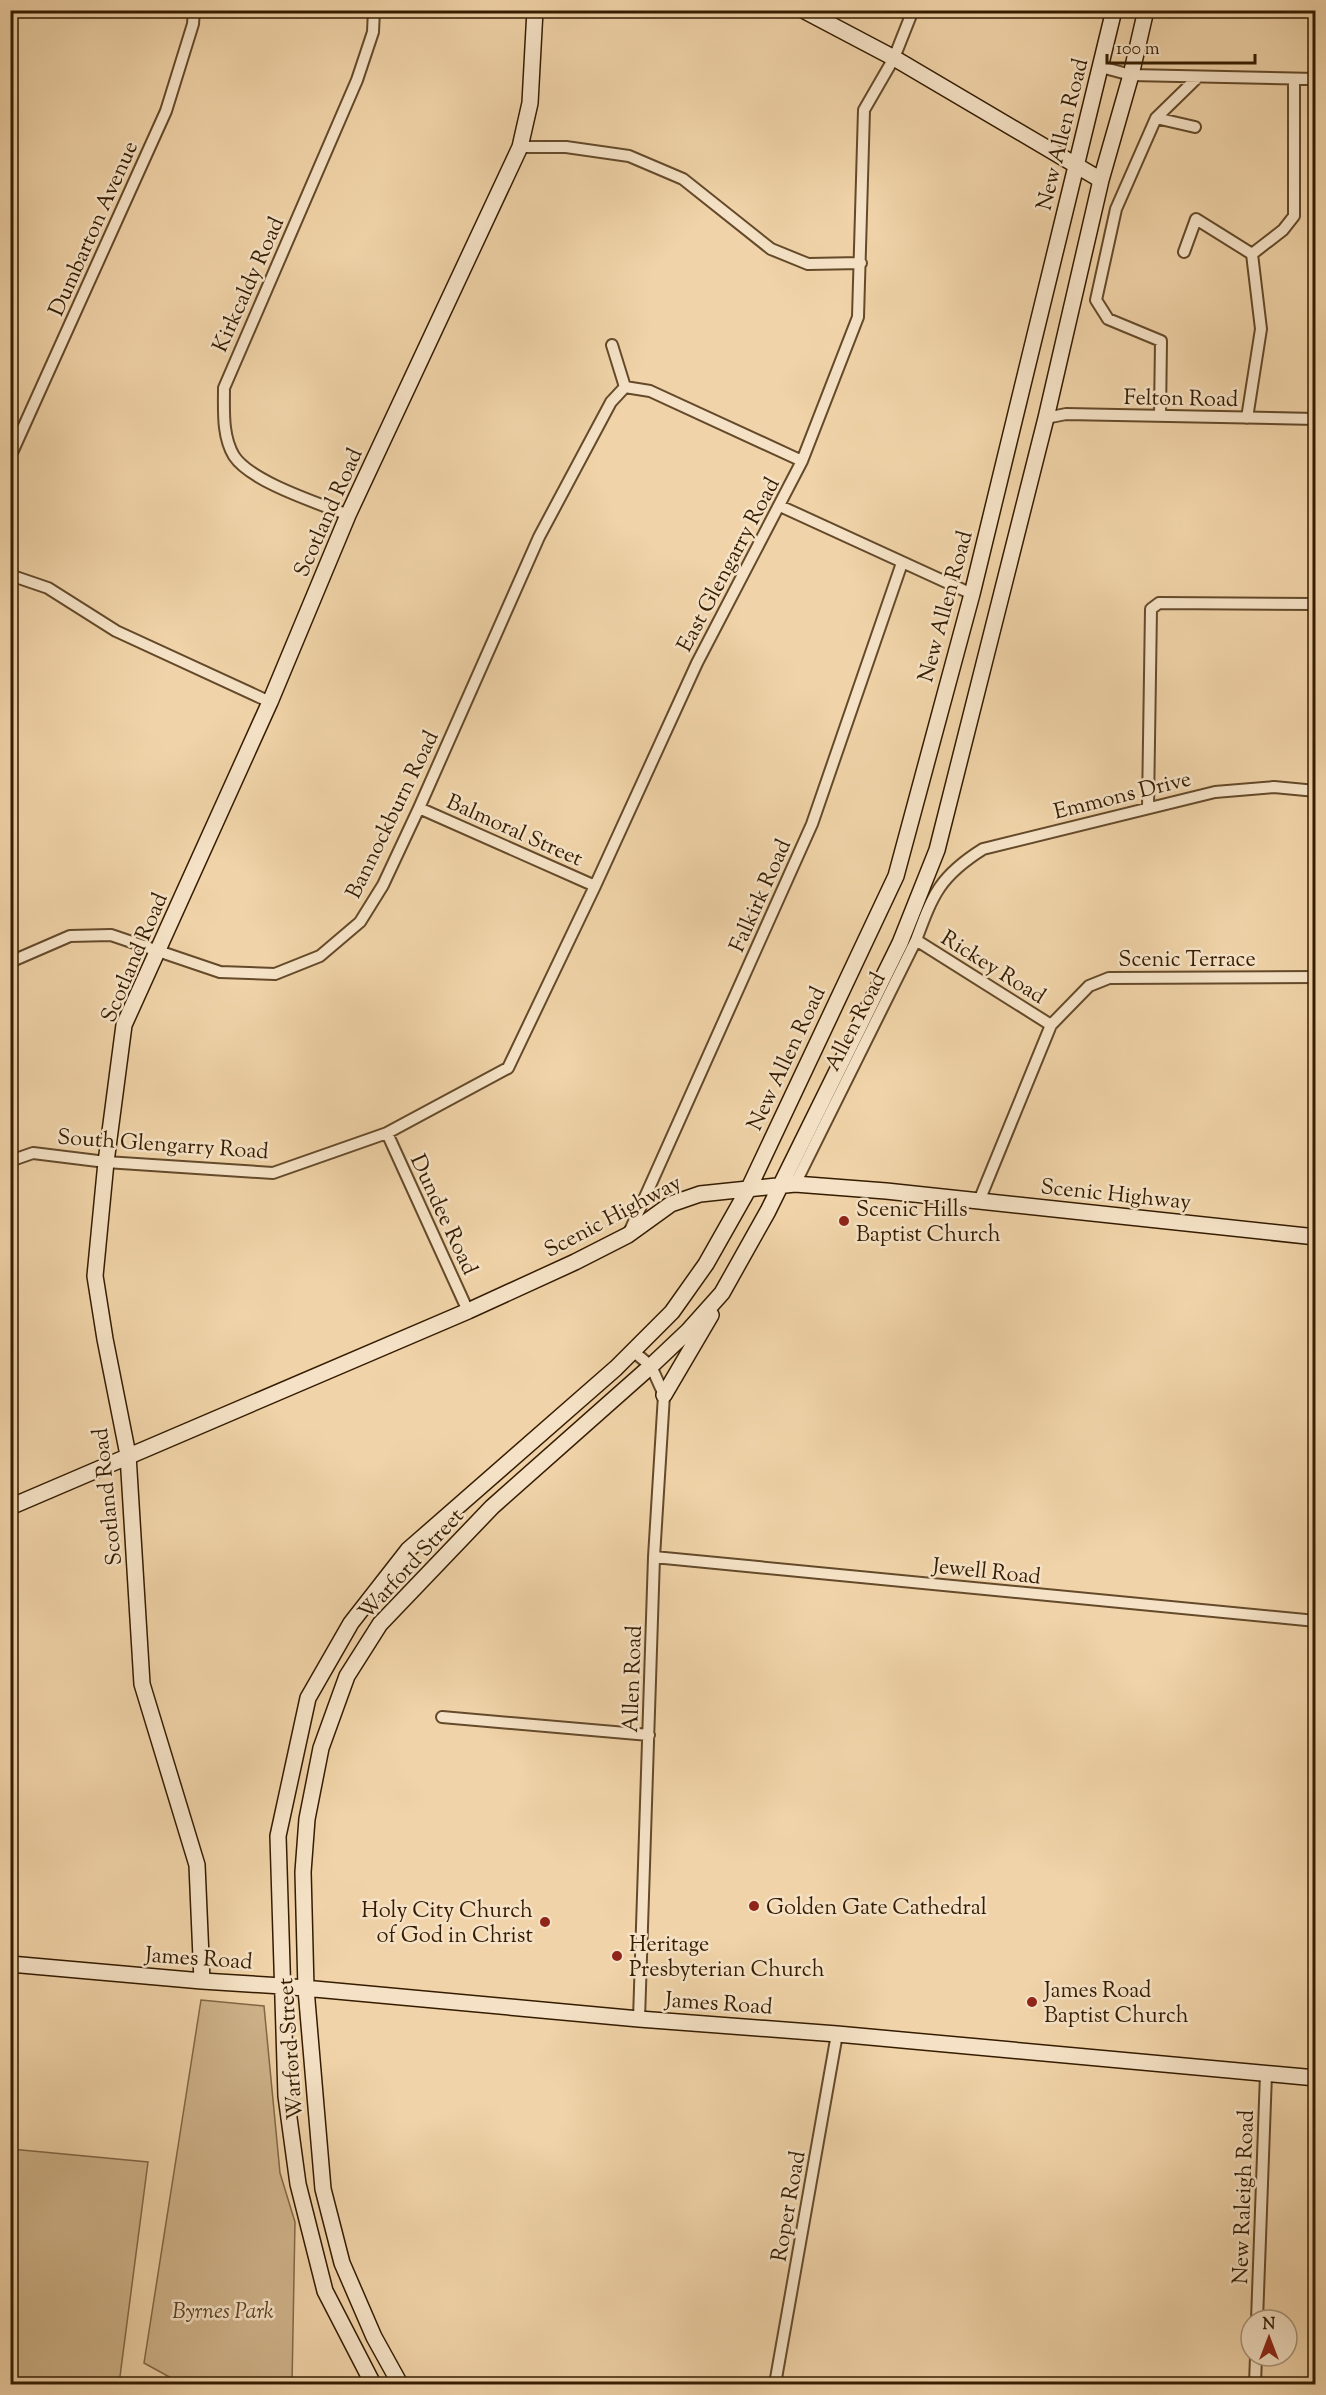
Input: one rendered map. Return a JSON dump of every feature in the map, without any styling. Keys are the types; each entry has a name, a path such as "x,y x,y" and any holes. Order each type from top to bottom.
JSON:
{"main road":[{"name":"Scotland Road","path":"202,1981 197,1865 142,1684 128,1455 95,1276 106,1162 124,1025 159,952 270,702 348,515 520,147 530,103 535,10"},
{"path":"803,10 894,58 1101,180"},
{"name":"New Allen Road","path":"748,1188 896,876 972,594 1114,10"},
{"path":"787,1185 900,943 937,850 1046,418 1101,180 1131,75 1146,10"},
{"name":"Scenic Highway","path":"10,1508 128,1455 468,1311 628,1235 671,1204 699,1194 787,1185 886,1191 1316,1237"},
{"name":"Warford Street","path":"400,2385 374,2337 342,2263 323,2189 306,1989 303,1872 307,1819 321,1748 347,1676 380,1624 492,1508 688,1331 722,1293 768,1211 787,1185"},
{"name":"Warford Street","path":"373,2385 325,2290 298,2184 286,2096 278,1836 308,1698 351,1623 408,1551 634,1352 679,1303 706,1264 748,1188"},
{"path":"664,1395 722,1293"},
{"name":"James Road","path":"10,1964 837,2034 1316,2079"}],"street":[{"name":"Dumbarton Avenue","path":"10,457 166,111 193,24 194,10"},
{"name":"Kirkcaldy Road","path":"348,515 265,481 241,465 233,454 226,433 224,388 357,80 373,32 375,10"},
{"name":"East Glengarry Road","path":"508,1068 595,886 697,663 802,461 858,317 864,110 894,58 913,10"},
{"path":"1101,67 1131,75 1316,79"},
{"path":"1160,416 1161,341 1108,319 1096,300 1116,209 1156,118 1197,78"},
{"path":"1252,254 1283,230 1293,216 1294,80"},
{"path":"1156,118 1196,127"},
{"path":"520,147 566,147 629,156 684,179 771,249 808,264 861,263"},
{"path":"1184,252 1196,219 1252,254"},
{"path":"1247,418 1261,329 1252,254"},
{"path":"612,345 625,387 650,391 802,461"},
{"name":"Bannockburn Road","path":"12,957 70,936 111,934 220,972 274,974 320,956 360,922 383,885 419,808 539,537 610,402 625,387"},
{"name":"Felton Road","path":"1046,418 1066,414 1316,419"},
{"path":"780,506 972,594"},
{"name":"Falkirk Road","path":"628,1235 812,824 902,563"},
{"path":"10,575 48,588 116,631 270,702"},
{"path":"1148,807 1151,609 1159,603 1316,604"},
{"name":"Emmons Drive","path":"947,876 983,849 1148,807 1215,792 1274,787 1316,791"},
{"name":"Balmoral Street","path":"419,808 595,886"},
{"name":"Allen Road","path":"787,1185 916,940 930,903 947,876"},
{"name":"Rickey Road","path":"916,940 1051,1025"},
{"name":"Scenic Terrace","path":"979,1201 1051,1025 1089,986 1109,978 1316,977"},
{"name":"South Glengarry Road","path":"10,1161 33,1153 106,1162 273,1173 387,1133 508,1068"},
{"name":"Dundee Road","path":"387,1133 468,1311"},
{"name":"Allen Road","path":"634,1352 651,1366 664,1395 654,1557 639,2019"},
{"name":"Jewell Road","path":"654,1557 1316,1621"},
{"path":"442,1717 649,1735"},
{"name":"Roper Road","path":"775,2385 837,2034"},
{"name":"New Raleigh Road","path":"1257,2308 1266,2074"},
{"path":"1255,2385 1256,2368"}],"green space":[{"name":"Byrnes Park","path":"201,2000 264,2006 280,2173 295,2222 292,2384 182,2384 144,2363"},
{"path":"11,2149 148,2162 119,2384 11,2384"}],"place":[{"name":"Scenic Hills Baptist Church","path":"844,1221"},
{"name":"Golden Gate Cathedral","path":"754,1906"},
{"name":"Holy City Church of God in Christ","path":"545,1922"},
{"name":"Heritage Presbyterian Church","path":"617,1956"},
{"name":"James Road Baptist Church","path":"1032,2002"}]}
